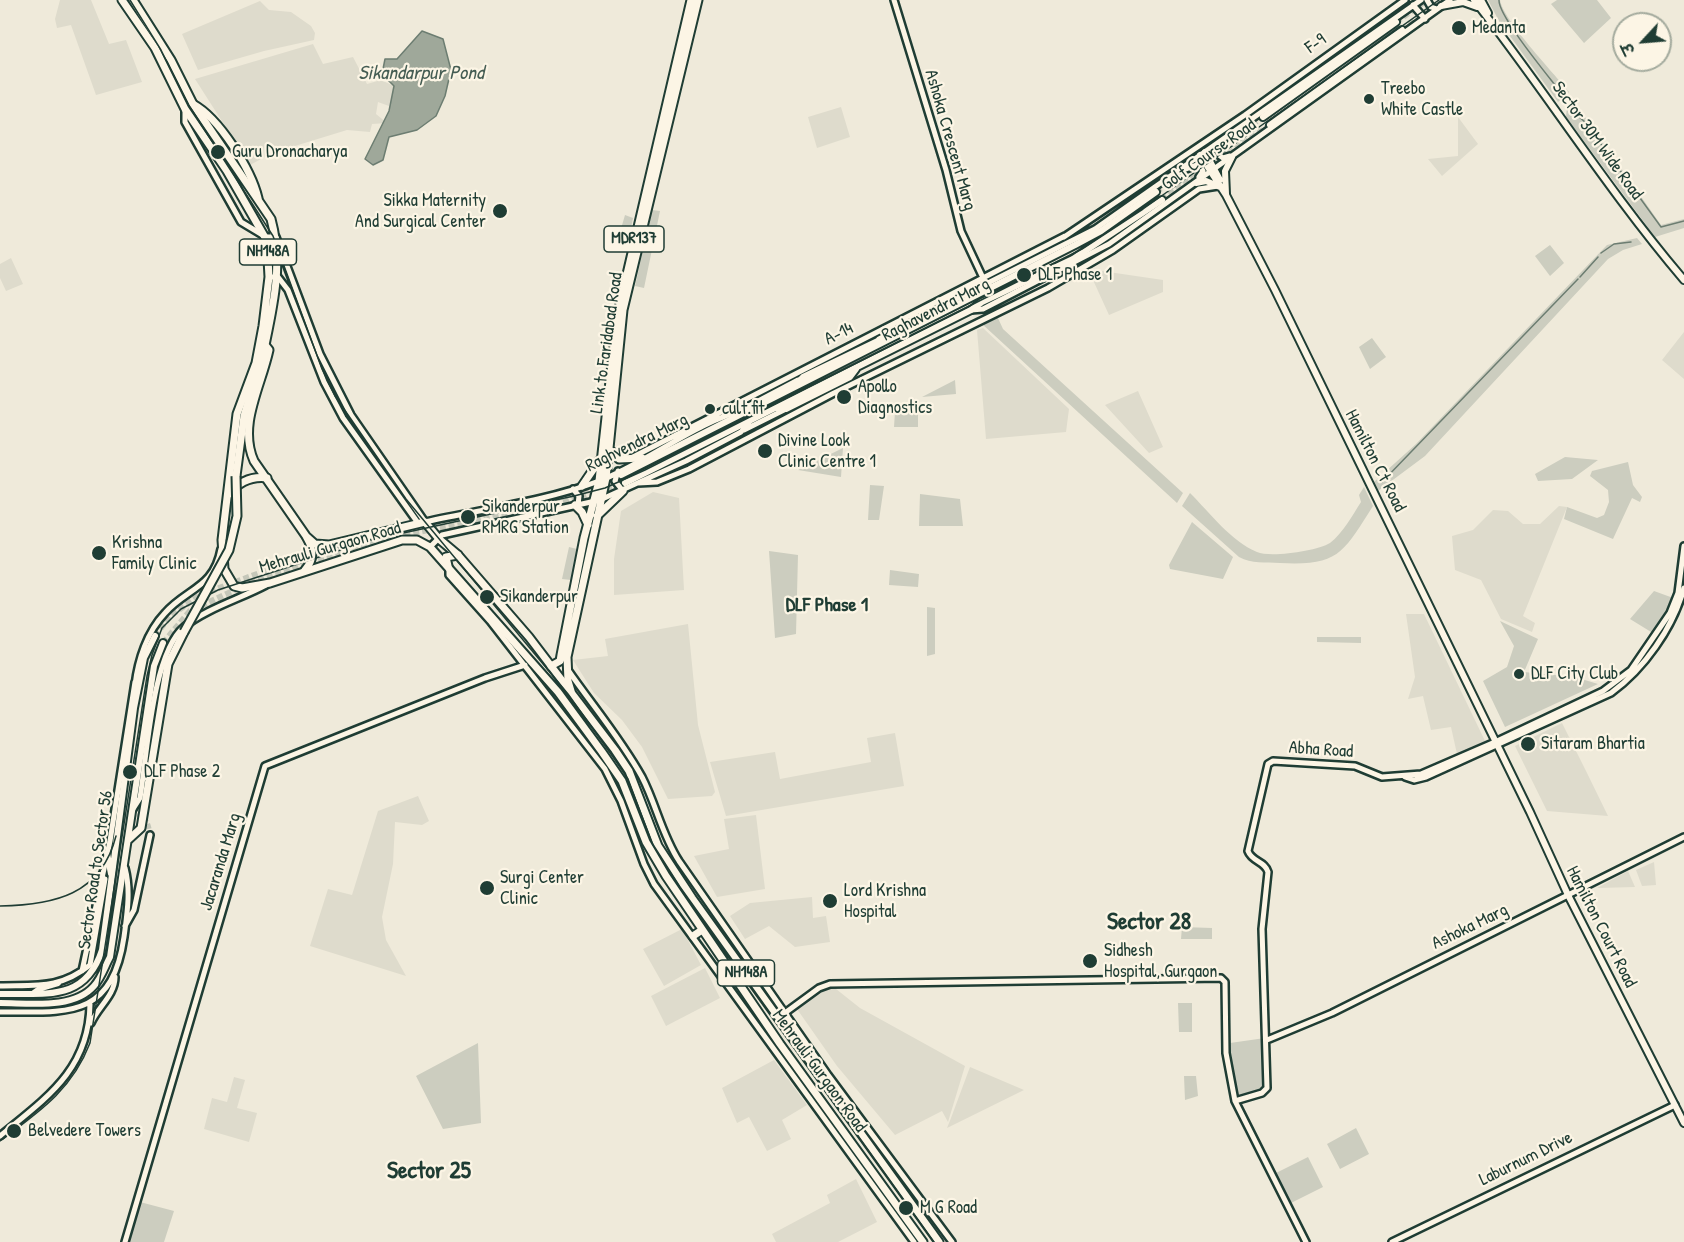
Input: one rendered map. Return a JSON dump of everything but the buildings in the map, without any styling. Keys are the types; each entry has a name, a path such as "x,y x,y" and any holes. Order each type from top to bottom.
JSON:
{"main road":[{"name":"Mehrauli Gurgaon Road","path":"122,0 155,48 185,109 267,237 269,278 264,326 256,363 237,414 222,540 224,569 234,586 242,588 270,583 402,540 417,540 430,547 558,692 622,781 646,842 702,930 924,1242"},
{"name":"Mehrauli Gurgaon Road","path":"133,0 162,46 193,104 271,219 276,237 281,280 265,345 269,350 247,430 249,449 267,478 306,536 315,544 329,545 421,522 458,555 551,666 629,771 658,846 733,956 939,1242"},
{"name":"Link to Faridabad Road","path":"602,479 616,317 692,0"},
{"name":"Link to Faridabad Road","path":"551,666 560,661 588,525 602,479 608,448 623,310 698,0"},
{"path":"1474,0 1489,16"},
{"path":"1481,0 1489,16"},
{"path":"1439,8 1463,2 1473,4 1489,16"},
{"name":"Sector 30M Wide Road","path":"1489,16 1643,230 1684,280"},
{"path":"1263,117 1396,22"},
{"path":"1270,125 1402,30"},
{"name":"Hamilton Ct Road","path":"1202,154 1226,195 1496,744"},
{"path":"1226,195 1225,171 1234,155"},
{"path":"1196,183 1206,181 1219,186 1226,195"},
{"name":"Raghavendra Marg","path":"619,473 754,408 1101,231 1156,192"},
{"name":"Raghavendra Marg","path":"624,487 971,310 982,302 1072,259 1162,200"},
{"path":"790,389 803,377 878,339 892,337"},
{"path":"129,839 141,828 168,664 230,549 237,516 236,476 244,416 265,345"},
{"path":"777,408 786,409 850,377 858,366"},
{"path":"608,448 616,457 627,460 642,458"},
{"path":"582,486 603,454"},
{"path":"229,494 245,481 257,477 267,478"},
{"path":"597,516 624,487"},
{"name":"Link to Faridabad Road","path":"572,694 567,657 597,516 596,501"},
{"path":"577,505 588,525"},
{"path":"305,570 312,558 312,547 306,536"},
{"path":"448,566 446,557 458,555"},
{"name":"Sector Road to Sector 56","path":"0,994 73,989 89,978 102,950 109,876 134,708 144,658 155,636"},
{"name":"Sector Road to Sector 56","path":"0,1003 68,1001 81,996 99,979 110,957 154,666 163,643"},
{"name":"Hamilton Court Road","path":"1496,744 1568,895 1684,1123"},
{"path":"122,760 127,753"},
{"path":"107,853 109,876"},
{"path":"693,936 702,930"},
{"path":"724,962 733,956"},
{"path":"34,993 41,987 58,983"},
{"path":"813,1104 821,1099"},
{"path":"849,1118 856,1113"}],"street":[{"name":"Ashoka Crescent Marg","path":"894,0 943,160 961,231 984,281"},
{"name":"F-9","path":"1242,117 1405,0"},
{"name":"Golf Course Road","path":"967,299 984,281 1059,249 1095,229 1421,0"},
{"path":"1427,0 1431,7 1439,8"},
{"name":"Golf Course Road","path":"971,310 983,309 1081,261 1109,244 1450,0"},
{"path":"1413,5 1425,19"},
{"path":"185,109 185,122 241,222 267,237 276,237 292,277 324,382 344,418 421,522"},
{"path":"1254,109 1267,109"},
{"path":"1234,155 1225,158 1219,155 1219,148 1242,117"},
{"name":"A-14","path":"627,460 701,425 984,281 1065,236 1242,117"},
{"path":"1176,172 1196,164 1201,166 1203,173 1188,189"},
{"path":"638,483 657,482 689,469 832,394 1048,288 1113,250 1199,189 1219,186"},
{"path":"1059,249 1059,243 1065,236"},
{"path":"269,278 281,280 292,277"},
{"path":"281,280 318,358"},
{"path":"878,339 974,290"},
{"path":"736,412 803,377"},
{"name":"Raghvendra Marg","path":"421,522 582,486 619,473 701,425 754,408"},
{"path":"741,432 786,409"},
{"name":"Raghvendra Marg","path":"430,547 442,535 596,501 741,432 750,421"},
{"path":"619,473 615,481 624,487"},
{"path":"573,489 579,496 577,505"},
{"path":"82,971 107,853 140,660 150,633 165,612 206,582 217,562 222,540"},
{"path":"1496,744 1603,691 1629,672 1675,604 1684,546"},
{"path":"448,566 449,575 490,621 606,769 621,801 649,875 914,1242"},
{"path":"132,809 140,798 161,669 178,632 192,621 270,583"},
{"path":"1496,744 1575,711 1624,683 1637,672 1668,626 1678,609 1684,588"},
{"path":"522,663 530,659"},
{"name":"Jacaranda Marg","path":"125,1242 265,766 515,668 522,663"},
{"path":"567,669 627,752 653,801 672,851 856,1113 952,1242"},
{"path":"134,708 135,682"},
{"name":"Abha Road","path":"1267,1040 1262,929 1268,872 1265,865 1252,858 1248,851 1255,810 1269,762 1354,766 1376,776 1421,779 1496,744"},
{"path":"125,926 134,910 150,835"},
{"name":"Ashoka Marg","path":"1267,1040 1335,1011 1684,837"},
{"path":"0,1136 46,1100 66,1076 77,1060 88,1029 100,1005 114,990 129,887 125,868"},
{"path":"0,986 58,983 69,980 90,965 109,876"},
{"path":"0,1012 65,1011 90,1004 115,975"},
{"path":"778,1018 819,988 831,984 1224,980 1226,1053 1235,1101 1306,1242"},
{"path":"88,1029 90,1004"},
{"path":"1235,1101 1265,1091 1267,1040"},
{"name":"Laburnum Drive","path":"1392,1242 1675,1105"}],"shaded area":[{"path":"60,0 91,0 109,44 126,40 142,82 96,95 71,25 57,28 55,19"},
{"path":"1488,0 1500,0 1503,9 1519,33 1569,92 1558,102 1499,21"},
{"path":"1557,0 1597,0 1611,18 1584,43 1551,4"},
{"path":"260,1 269,10 291,12 311,26 315,33 314,40 264,51 198,70 182,34"},
{"path":"313,44 323,64 353,57 367,84 381,80 396,87 389,106 378,102 376,114 387,123 372,124 370,132 347,130 272,153 250,165 195,79"},
{"path":"1573,100 1661,225 1684,219 1684,228 1655,237 1566,117 1567,105"},
{"path":"841,107 850,137 817,148 808,117"},
{"path":"1458,117 1478,144 1442,176 1428,159 1458,156"},
{"path":"652,210 660,211 644,288 635,286"},
{"path":"625,215 633,218 627,248 616,246"},
{"path":"1637,238 1642,244 1623,250 1608,259 1425,456 1378,491 1374,482 1416,444 1607,245"},
{"path":"1550,245 1564,263 1550,276 1535,256"},
{"path":"11,258 23,284 6,291 0,278 0,264"},
{"path":"1088,269 1163,280 1163,292 1109,315"},
{"path":"997,316 1003,329 1183,493 1177,503 981,323"},
{"path":"983,328 1069,409 1066,432 986,439 977,330"},
{"path":"1684,332 1684,379 1662,360"},
{"path":"1372,338 1386,357 1370,369 1359,347"},
{"path":"955,380 956,394 922,397"},
{"path":"1138,391 1163,447 1149,453 1105,405"},
{"path":"918,399 918,427 894,427 895,412"},
{"path":"843,448 841,477 798,470"},
{"path":"1565,457 1598,460 1572,479 1538,481 1535,474"},
{"path":"1628,462 1633,485 1642,497 1640,502 1632,498 1613,539 1564,519 1567,507 1597,518 1604,515 1609,502 1608,490 1590,476 1592,471"},
{"path":"870,485 884,486 879,520 868,520"},
{"path":"1364,487 1373,506 1363,522 1337,553 1315,562 1264,563 1239,557 1182,506 1190,493 1221,526 1247,547 1263,554 1294,553 1324,546 1335,539 1361,502 1359,495"},
{"path":"653,492 679,498 684,590 614,595 614,559 621,511"},
{"path":"920,494 960,499 963,526 919,526"},
{"path":"1559,506 1567,507 1523,616 1535,623 1532,632 1501,619 1481,580 1455,570 1452,536 1473,530 1493,510 1508,511 1523,524 1540,524"},
{"path":"1192,522 1233,557 1223,579 1170,569 1169,565"},
{"path":"569,547 577,549 571,580 562,579"},
{"path":"769,551 798,555 796,634 775,638"},
{"path":"890,570 919,574 918,587 889,585"},
{"path":"1654,591 1676,599 1656,635 1630,619"},
{"path":"927,607 935,608 935,654 927,656"},
{"path":"1406,614 1424,614 1485,741 1457,754 1451,727 1431,730 1423,696 1408,699 1415,677"},
{"name":"DLF City Club","path":"1500,621 1538,639 1524,672 1575,677 1598,684 1505,727 1483,681 1507,667 1514,646"},
{"path":"688,624 698,725 715,792 712,796 668,799 642,747 622,720 594,693 573,660 608,656 605,639"},
{"path":"1317,637 1361,637 1361,643 1317,642"},
{"path":"1562,723 1608,816 1547,811 1515,746"},
{"path":"895,733 904,786 726,816 710,762 775,752 780,779 871,762 867,738"},
{"path":"418,796 429,821 422,825 395,822 393,864 382,917 386,940 406,976 310,946 328,889 352,895 378,811"},
{"path":"756,815 765,889 717,897 694,856 729,849 724,819"},
{"path":"1654,862 1656,885 1642,886 1636,870"},
{"path":"1628,871 1635,887 1597,888"},
{"path":"812,897 813,918 826,916 830,942 795,947 769,926 745,939 730,916 750,903"},
{"path":"1182,927 1212,928 1212,939 1181,939"},
{"path":"682,929 701,965 664,986 643,949"},
{"path":"705,968 720,998 666,1026 651,996"},
{"path":"831,985 860,1008 965,1066 948,1122 942,1111 895,1135 837,1066 797,1009"},
{"path":"1178,1003 1192,1003 1192,1032 1179,1032"},
{"path":"1265,1038 1265,1095 1236,1098 1230,1043"},
{"path":"478,1043 481,1123 443,1129 416,1076"},
{"path":"774,1060 807,1105 782,1120 791,1139 767,1151 749,1117 737,1123 722,1088"},
{"path":"970,1067 1024,1090 947,1128 951,1118"},
{"path":"1184,1076 1196,1076 1198,1096 1185,1100"},
{"path":"234,1077 245,1080 237,1108 257,1113 249,1142 204,1129 212,1098 227,1102"},
{"path":"1356,1128 1369,1154 1340,1169 1327,1144"},
{"path":"1308,1157 1323,1187 1289,1204 1274,1174"},
{"path":"856,1179 877,1222 838,1242 776,1242 772,1234 830,1203 827,1195"},
{"path":"140,1202 174,1211 164,1242 128,1242"}],"water":[{"name":"Sikandarpur Pond","path":"422,31 443,39 451,70 445,96 436,116 417,130 389,137 383,160 373,165 365,159 389,111 394,86 382,74 385,59 397,59"}],"waterway":[{"path":"1499,0 1515,33 1562,94"},
{"path":"1572,111 1585,122 1661,227 1684,221"},
{"path":"1601,253 1614,244 1631,242"},
{"path":"1580,277 1598,257"},
{"path":"1382,482 1578,279"}],"tunnel":[{"path":"1396,22 1427,0"},
{"path":"1402,30 1444,0"},
{"path":"1156,192 1263,117"},
{"path":"1162,200 1270,125"},
{"path":"424,525 573,494 620,476"},
{"path":"163,643 190,611 252,582 381,540 572,500 625,483"},
{"path":"155,636 170,616 200,595 333,546"},
{"path":"106,874 114,833 122,818 135,813 139,815 146,821 150,835"}],"railway":[{"path":"130,0 161,50 188,104 273,236 322,369 335,396 406,499 568,694 613,757 628,779 652,843 680,887 934,1242"},
{"path":"0,1141 53,1099 74,1074 90,1043 147,676 162,628 181,609 218,590 371,540 574,496 605,488 645,470 1082,249 1143,209 1439,0"},
{"path":"0,906 39,903 73,893 99,872 109,856 116,836"}],"place":[{"name":"Medanta","path":"1459,28"},
{"name":"Treebo White Castle","path":"1369,99"},
{"name":"Guru Dronacharya","path":"218,152"},
{"name":"Sikka Maternity And Surgical Center","path":"500,211"},
{"name":"DLF Phase 1","path":"1024,275"},
{"name":"Apollo Diagnostics","path":"844,397"},
{"name":"cult.fit","path":"710,409"},
{"name":"Divine Look Clinic Centre 1","path":"765,451"},
{"name":"Sikanderpur RMRG Station","path":"468,517"},
{"name":"Krishna Family Clinic","path":"99,553"},
{"name":"Sikanderpur","path":"487,597"},
{"name":"DLF City Club","path":"1519,674"},
{"name":"Sitaram Bhartia","path":"1528,744"},
{"name":"DLF Phase 2","path":"130,772"},
{"name":"Surgi Center Clinic","path":"487,888"},
{"name":"Lord Krishna Hospital","path":"830,901"},
{"name":"Sidhesh Hospital, Gurgaon","path":"1090,961"},
{"name":"Belvedere Towers","path":"14,1131"},
{"name":"M G Road","path":"906,1208"}],"district":[{"name":"DLF Phase 1","path":"827,606"},
{"name":"Sector 28","path":"1149,923"},
{"name":"Sector 25","path":"429,1172"}]}
